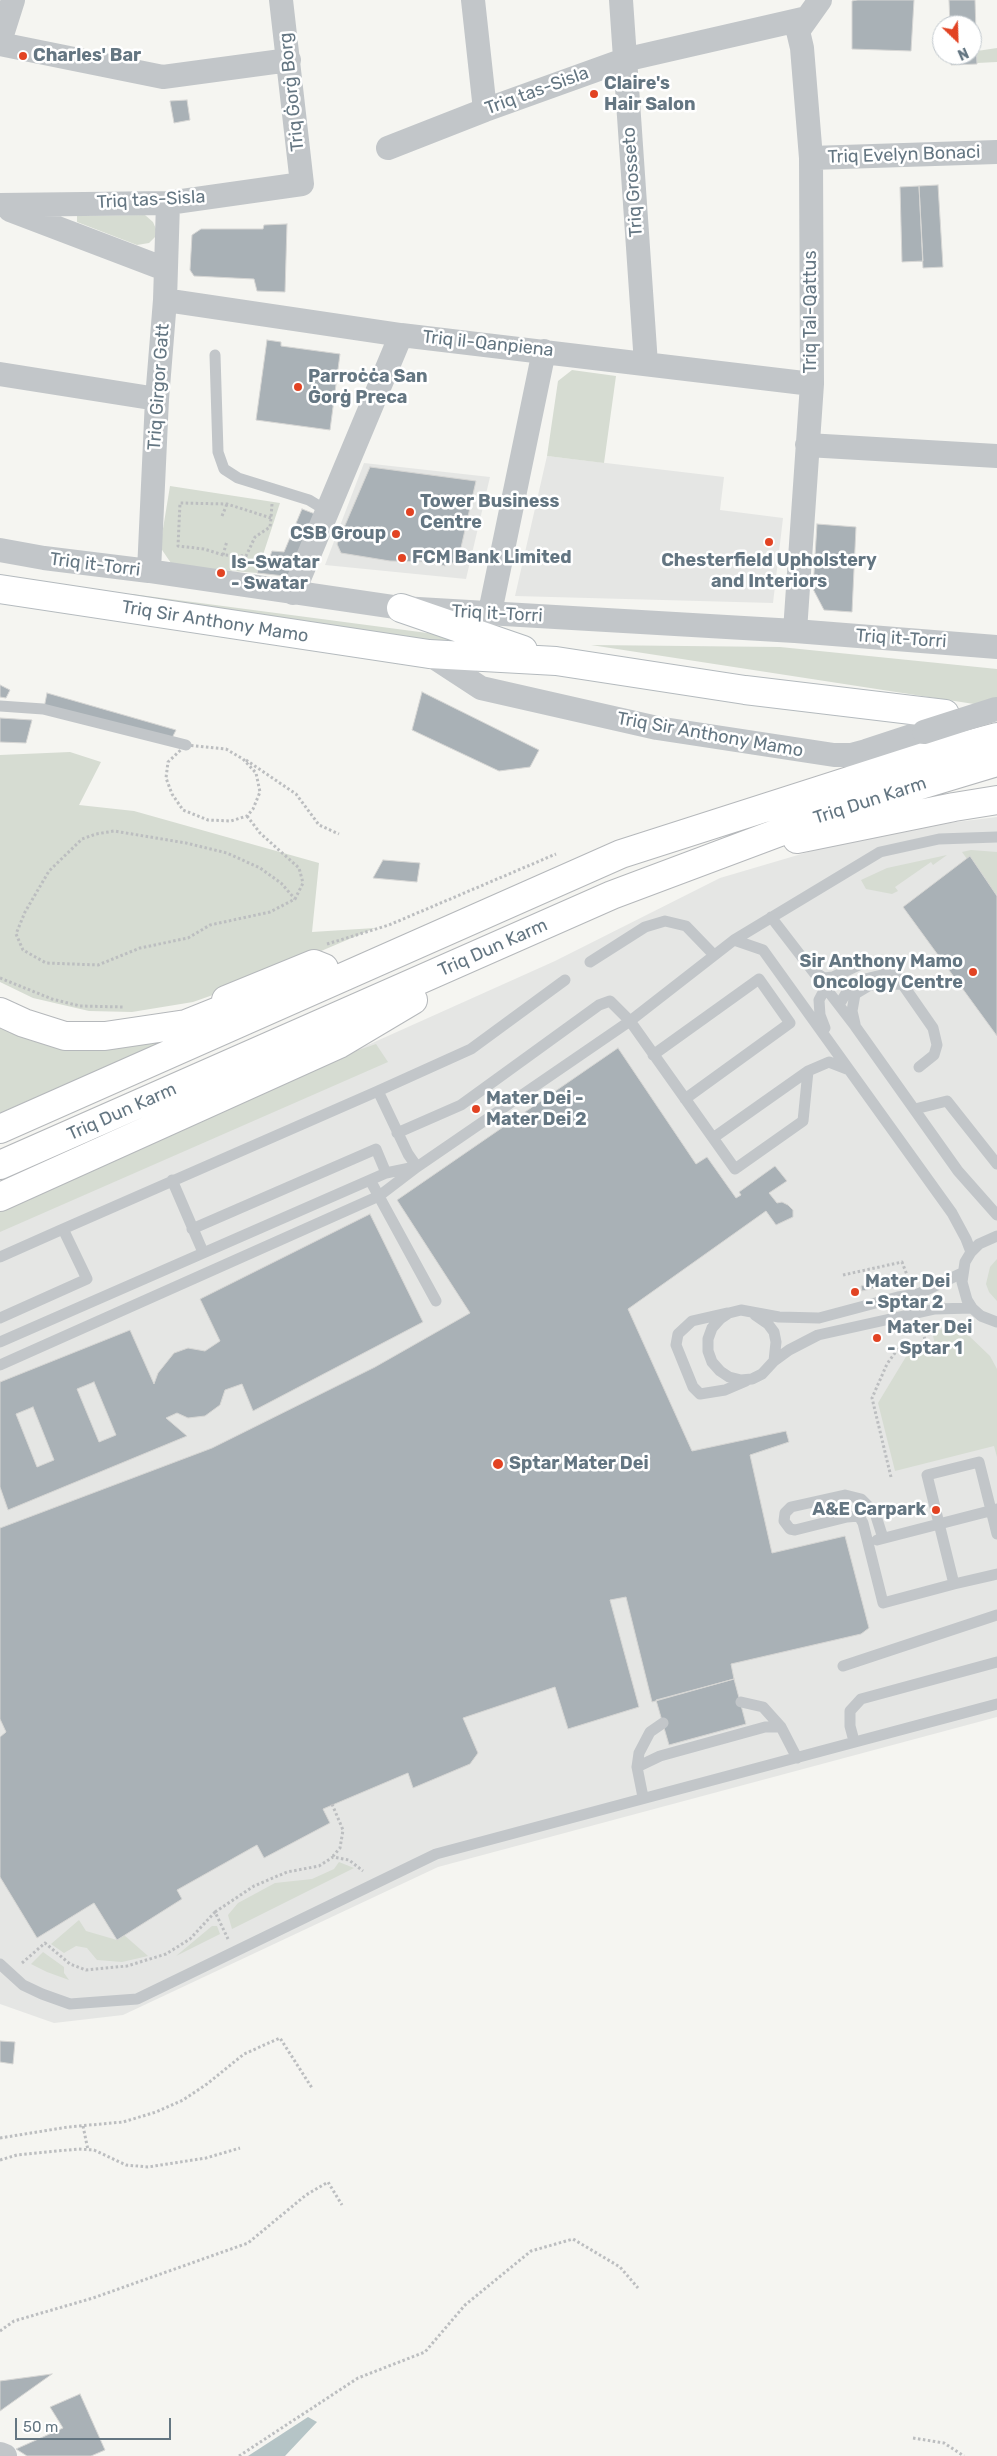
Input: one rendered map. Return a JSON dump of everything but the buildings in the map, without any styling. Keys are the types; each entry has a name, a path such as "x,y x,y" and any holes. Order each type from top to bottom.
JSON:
{"main road":[{"name":"Triq Sir Anthony Mamo","path":"0,589 429,654 556,661 745,690 945,714"},
{"path":"401,608 556,661"},
{"path":"928,743 997,714"},
{"name":"Triq Dun Karm","path":"0,1129 621,854 928,743 997,737"},
{"name":"Triq Dun Karm","path":"0,1165 612,895 844,808 997,762"},
{"path":"709,858 954,807 997,800"},
{"path":"0,1012 24,1023 65,1036 104,1036 186,1024 324,957 585,856 621,854"},
{"path":"0,1197 338,1044 519,937"},
{"path":"0,996 14,1004 72,1020 134,1021 205,1010 314,964 324,957"}],"street":[{"path":"13,0 0,42 163,77 289,60"},
{"name":"Triq Ġorġ Borg","path":"281,0 302,184"},
{"path":"473,0 485,110"},
{"name":"Triq Grosseto","path":"621,0 646,364"},
{"name":"Triq tas-Sisla","path":"388,148 485,110 624,60 813,9"},
{"name":"Triq Tal-Qattus","path":"795,631 812,384 811,158 802,48 798,31 813,9"},
{"name":"Triq Evelyn Bonaci","path":"811,158 997,152"},
{"name":"Triq tas-Sisla","path":"0,205 168,203 302,184"},
{"name":"Triq Girgor Gatt","path":"149,572 157,399 165,300 168,203"},
{"name":"Triq tas-Sisla","path":"0,205 165,269"},
{"name":"Triq il-Qanpiena","path":"165,300 401,335 544,350 812,384"},
{"path":"293,593 401,335"},
{"path":"490,612 544,350"},
{"path":"0,374 157,399"},
{"path":"807,445 997,456"},
{"name":"Triq it-Torri","path":"0,550 44,558 401,608 795,631 997,647"},
{"name":"Triq Sir Anthony Mamo","path":"429,654 482,688 657,728 834,756 928,743"},
{"path":"0,2454 5,2456"}],"lane":[{"path":"215,356 218,452 224,469 238,478 309,500 326,512"},
{"path":"0,706 43,709 186,745"},
{"path":"0,1365 379,1196 417,1167 630,1021 734,940 880,852 940,839 997,837"},
{"path":"771,917 839,1004 958,1171 997,1215"},
{"path":"590,962 645,927 665,921 686,926 714,955"},
{"path":"734,940 763,950 952,1213 971,1252"},
{"path":"813,972 824,978 833,977 861,964 877,962 886,965 894,972 933,1028 936,1045 934,1055 918,1067"},
{"path":"839,1004 848,990 861,980 894,972"},
{"path":"831,1044 820,1015 819,1000 825,986 833,977"},
{"path":"653,1055 759,979 790,1023 685,1099"},
{"path":"0,1257 471,1049 565,980"},
{"path":"855,1026 852,1011 855,994 870,985 903,984"},
{"path":"398,1133 461,1105 599,1005 610,1001 630,1021 735,1169 803,1121 808,1071"},
{"path":"713,1138 808,1071 829,1062 848,1069"},
{"path":"378,1091 417,1167"},
{"path":"915,1109 947,1101 997,1164"},
{"path":"192,1229 376,1149 386,1173"},
{"path":"0,1342 386,1173 417,1167"},
{"path":"172,1180 192,1229 204,1252"},
{"path":"370,1180 436,1300"},
{"path":"63,1229 98,1298"},
{"path":"997,1236 978,1244 971,1252 962,1273 964,1291 976,1312 997,1330"},
{"path":"962,1273 918,1294 898,1296 819,1318 779,1317 740,1310 692,1321 678,1334 676,1345 694,1387 700,1394 725,1390 762,1374 774,1361 818,1335 934,1309 976,1312 997,1322"},
{"path":"0,1318 87,1279"},
{"path":"748,1312 760,1317 774,1332 776,1342 774,1361"},
{"path":"729,1313 712,1328 708,1339 708,1351 712,1362 729,1377 741,1380 752,1378"},
{"path":"954,1584 927,1475 979,1462 994,1510 997,1534"},
{"path":"883,1538 875,1513 861,1499 845,1495 791,1507 784,1513 784,1521 790,1529 795,1530 847,1517 859,1516 868,1542 883,1603 997,1574"},
{"path":"868,1542 994,1510"},
{"path":"844,1666 997,1615"},
{"path":"854,1741 850,1726 850,1711 861,1698 997,1662"},
{"path":"741,1702 763,1708 781,1727 798,1758"},
{"path":"0,1964 23,1985 70,2004 137,1999 436,1854 997,1704"},
{"path":"644,1798 637,1767 639,1753 650,1732 663,1723"},
{"path":"637,1767 660,1756 755,1729 781,1727"}],"path":[{"path":"180,503 227,504 271,518 270,526 255,537 246,556 223,555 204,549 178,546 180,503"},
{"path":"222,516 227,504"},
{"path":"223,555 227,541"},
{"path":"243,758 256,774 260,792 253,809 247,816 231,821 208,820 183,810 172,794 166,778 168,762 186,745 226,749 243,758 296,794 319,825 339,834"},
{"path":"247,816 260,833 299,868 303,883 295,899 270,912 210,925 188,938 140,948 98,965 46,963 22,950 16,934 24,912 50,871 82,839 96,834 114,831 186,843 227,853 260,868 281,883 295,899"},
{"path":"324,957 398,922 565,851"},
{"path":"0,978 33,993 80,1006 126,1007"},
{"path":"843,1275 902,1262 907,1275"},
{"path":"891,1477 872,1398 887,1364 897,1350 926,1344 922,1328"},
{"path":"11,1973 45,1943 70,1964 86,1970 135,1963 166,1954 190,1939 215,1912 254,1886 287,1872 319,1866 332,1857 340,1848 343,1830 332,1804"},
{"path":"332,1857 349,1860 363,1872 372,1885"},
{"path":"215,1912 234,1952"},
{"path":"0,2138 123,2122 174,2104 207,2084 244,2054 280,2038 312,2088"},
{"path":"83,2126 88,2150"},
{"path":"0,2160 17,2155 94,2150 126,2166 148,2167 206,2158 240,2148"},
{"path":"0,2331 14,2321 93,2298 248,2243 306,2195 328,2182 342,2205"},
{"path":"239,2456 358,2378 425,2352 465,2305 531,2251 573,2239 620,2267 638,2288"},
{"path":"913,2438 944,2443 964,2456"}],"shaded area":[{"path":"997,48 997,62 982,63 982,50"},
{"path":"145,215 153,222 156,229 155,237 149,243 137,245 77,222 77,216"},
{"path":"572,370 616,376 604,463 547,456 558,381"},
{"path":"547,456 724,477 720,510 783,518 773,603 515,596"},
{"name":"Tower Business Centre","path":"364,463 490,477 466,579 325,565"},
{"path":"170,486 280,503 257,573 173,566 160,547"},
{"path":"132,594 464,639 462,647 132,598"},
{"path":"591,645 780,647 997,669 997,700 974,704"},
{"path":"70,752 101,762 79,805 134,811 319,863 312,932 375,928 244,984 193,1002 132,1012 89,1011 33,998 0,982 0,755"},
{"name":"Sptar Mater Dei","path":"997,817 997,1717 438,1867 123,2015 54,2023 0,2004 0,1210 555,961 720,878 876,832"},
{"path":"971,850 997,852 997,894 994,896 962,852"},
{"path":"947,855 933,865 931,862 895,887 898,891 892,894 866,889 861,880 887,868"},
{"path":"0,1023 172,1038 0,1113"},
{"path":"376,1044 388,1062 0,1232 0,1210 350,1053"},
{"path":"997,1259 997,1301 989,1292 986,1284 990,1267"},
{"path":"950,1327 967,1334 990,1356 997,1369 997,1457 994,1446 895,1471 878,1403 907,1355 936,1348 932,1332"},
{"path":"339,1862 354,1868 232,1929 228,1915 238,1903 275,1883 312,1879 334,1869"},
{"path":"79,1920 86,1931 117,1940 124,1935 148,1956 122,1962 97,1960 87,1948 76,1946 64,1953 51,1944"},
{"path":"212,1926 217,1926 220,1934 176,1956"},
{"path":"43,1952 64,1967 64,1973 69,1980 31,1964"},
{"path":"308,2417 317,2422 285,2456 248,2456"}],"place":[{"name":"Charles' Bar","path":"23,56"},
{"name":"Claire's Hair Salon","path":"594,94"},
{"name":"Parroċċa San Ġorġ Preca","path":"298,387"},
{"name":"Tower Business Centre","path":"410,512"},
{"name":"CSB Group","path":"396,534"},
{"name":"Chesterfield Upholstery and Interiors","path":"769,542"},
{"name":"FCM Bank Limited","path":"402,558"},
{"name":"Is-Swatar - Swatar","path":"221,573"},
{"name":"Sir Anthony Mamo Oncology Centre","path":"973,972"},
{"name":"Mater Dei - Mater Dei 2","path":"476,1109"},
{"name":"Mater Dei - Sptar 2","path":"855,1292"},
{"name":"Mater Dei - Sptar 1","path":"877,1338"},
{"name":"Sptar Mater Dei","path":"498,1464"},
{"name":"A&E Carpark","path":"936,1510"}]}
